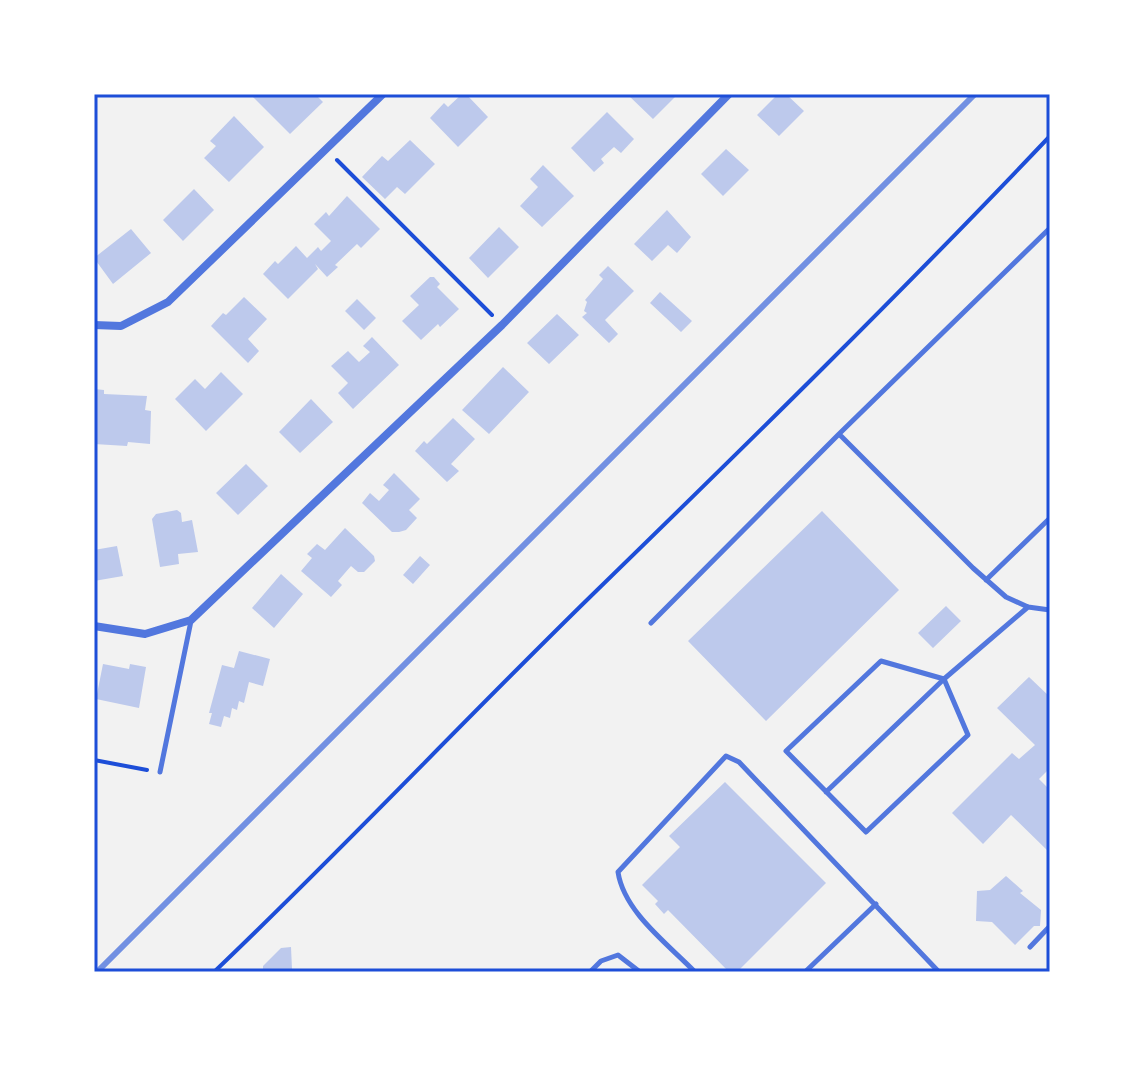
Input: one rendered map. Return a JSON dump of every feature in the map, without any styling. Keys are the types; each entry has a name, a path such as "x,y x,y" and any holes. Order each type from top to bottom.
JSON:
{"street":[{"path":"94,325 121,326 168,302 383,94"},
{"path":"94,626 145,634 191,620 502,325 729,94"}],"lane":[{"path":"651,623 1050,228"},
{"path":"839,434 1006,597 1028,607 1050,610"},
{"path":"986,580 1050,518"},
{"path":"826,792 944,679 1028,607"},
{"path":"160,772 191,620"},
{"path":"881,661 944,679 968,735 866,832 786,751 881,661"},
{"path":"695,972 635,910 620,886 618,872 726,756 739,762 939,972"},
{"path":"805,972 876,904"},
{"path":"1030,947 1050,926"},
{"path":"590,972 601,961 618,955 640,972"}],"path":[{"path":"214,972 657,534 962,229 1050,136"},
{"path":"326,149 502,325"},
{"path":"94,760 160,772"}],"building":[{"path":"250,94 315,94 323,102 290,134"},
{"path":"466,94 488,117 458,147 430,118 444,103 448,107"},
{"path":"627,94 678,94 653,119"},
{"path":"778,94 786,94 804,111 779,136 757,115"},
{"path":"607,112 634,139 621,153 614,147 601,159 604,163 594,172 571,148"},
{"path":"234,116 264,147 229,182 204,158 216,146 210,141"},
{"path":"410,140 435,164 405,194 397,187 385,199 362,177 382,156 388,161"},
{"path":"726,149 749,170 723,196 701,174"},
{"path":"543,165 574,196 542,227 520,206 538,187 530,179"},
{"path":"194,189 214,210 183,241 163,220"},
{"path":"347,196 380,229 361,248 357,244 327,277 315,264 318,269 288,299 263,274 296,246 307,258 318,247 321,251 331,241 314,224 326,212 329,216"},
{"path":"667,210 691,237 677,253 668,245 652,261 634,244"},
{"path":"499,227 519,247 488,278 469,258"},
{"path":"131,229 151,253 113,284 94,258"},
{"path":"608,266 634,291 605,320 618,334 609,343 582,317 587,313 584,311 585,300 603,279 599,275"},
{"path":"430,277 434,277 440,284 437,287 459,309 421,340 402,321 419,305 410,296"},
{"path":"660,292 692,321 681,332 650,303"},
{"path":"244,297 267,319 248,339 259,351 248,363 211,326"},
{"path":"357,299 376,318 364,330 345,311"},
{"path":"557,314 579,335 549,364 527,343"},
{"path":"372,337 399,365 353,409 338,393 348,383 331,366 348,351 359,362 370,352 363,346"},
{"path":"503,367 529,392 489,434 462,410"},
{"path":"221,372 243,394 206,431 175,399 195,379 205,389"},
{"path":"94,389 104,390 104,394 147,396 145,410 151,411 150,444 94,444"},
{"path":"311,399 333,422 300,453 279,432"},
{"path":"453,418 475,439 451,464 459,471 447,482 415,451 424,441 427,444"},
{"path":"246,464 268,486 238,515 216,493"},
{"path":"394,473 420,499 409,510 417,518 406,530 399,532 392,532 362,503 370,493 379,501 389,490 383,485"},
{"path":"177,510 181,513 182,522 192,520 198,552 178,554 179,564 160,567 152,519 156,514"},
{"path":"822,511 899,590 766,721 688,641"},
{"path":"345,528 374,556 375,561 364,572 358,572 351,566 338,581 342,585 331,597 301,571 312,558 307,554 317,544 325,550"},
{"path":"117,546 123,576 94,581 94,550"},
{"path":"420,556 430,565 413,584 403,575"},
{"path":"281,574 303,594 274,628 252,608"},
{"path":"946,606 961,621 933,648 918,633"},
{"path":"239,651 270,659 263,686 249,682 244,703 239,701 237,710 232,708 230,718 224,716 221,727 209,724 222,665 234,668"},
{"path":"103,664 129,669 130,664 146,667 139,708 96,699"},
{"path":"1029,677 1050,697 1050,768 1039,779 1050,790 1050,853 1011,815 983,844 952,813 1012,753 1019,759 1035,745 997,708"},
{"path":"725,782 826,883 737,972 729,972 668,910 664,914 655,904 658,901 642,885 680,847 669,836"},
{"path":"1006,876 1023,891 1020,893 1041,910 1040,926 1034,926 1015,945 992,922 976,921 977,891 990,890"},
{"path":"291,947 292,969 263,972 263,966 281,948"}],"railway":[{"path":"97,972 975,94"}]}
